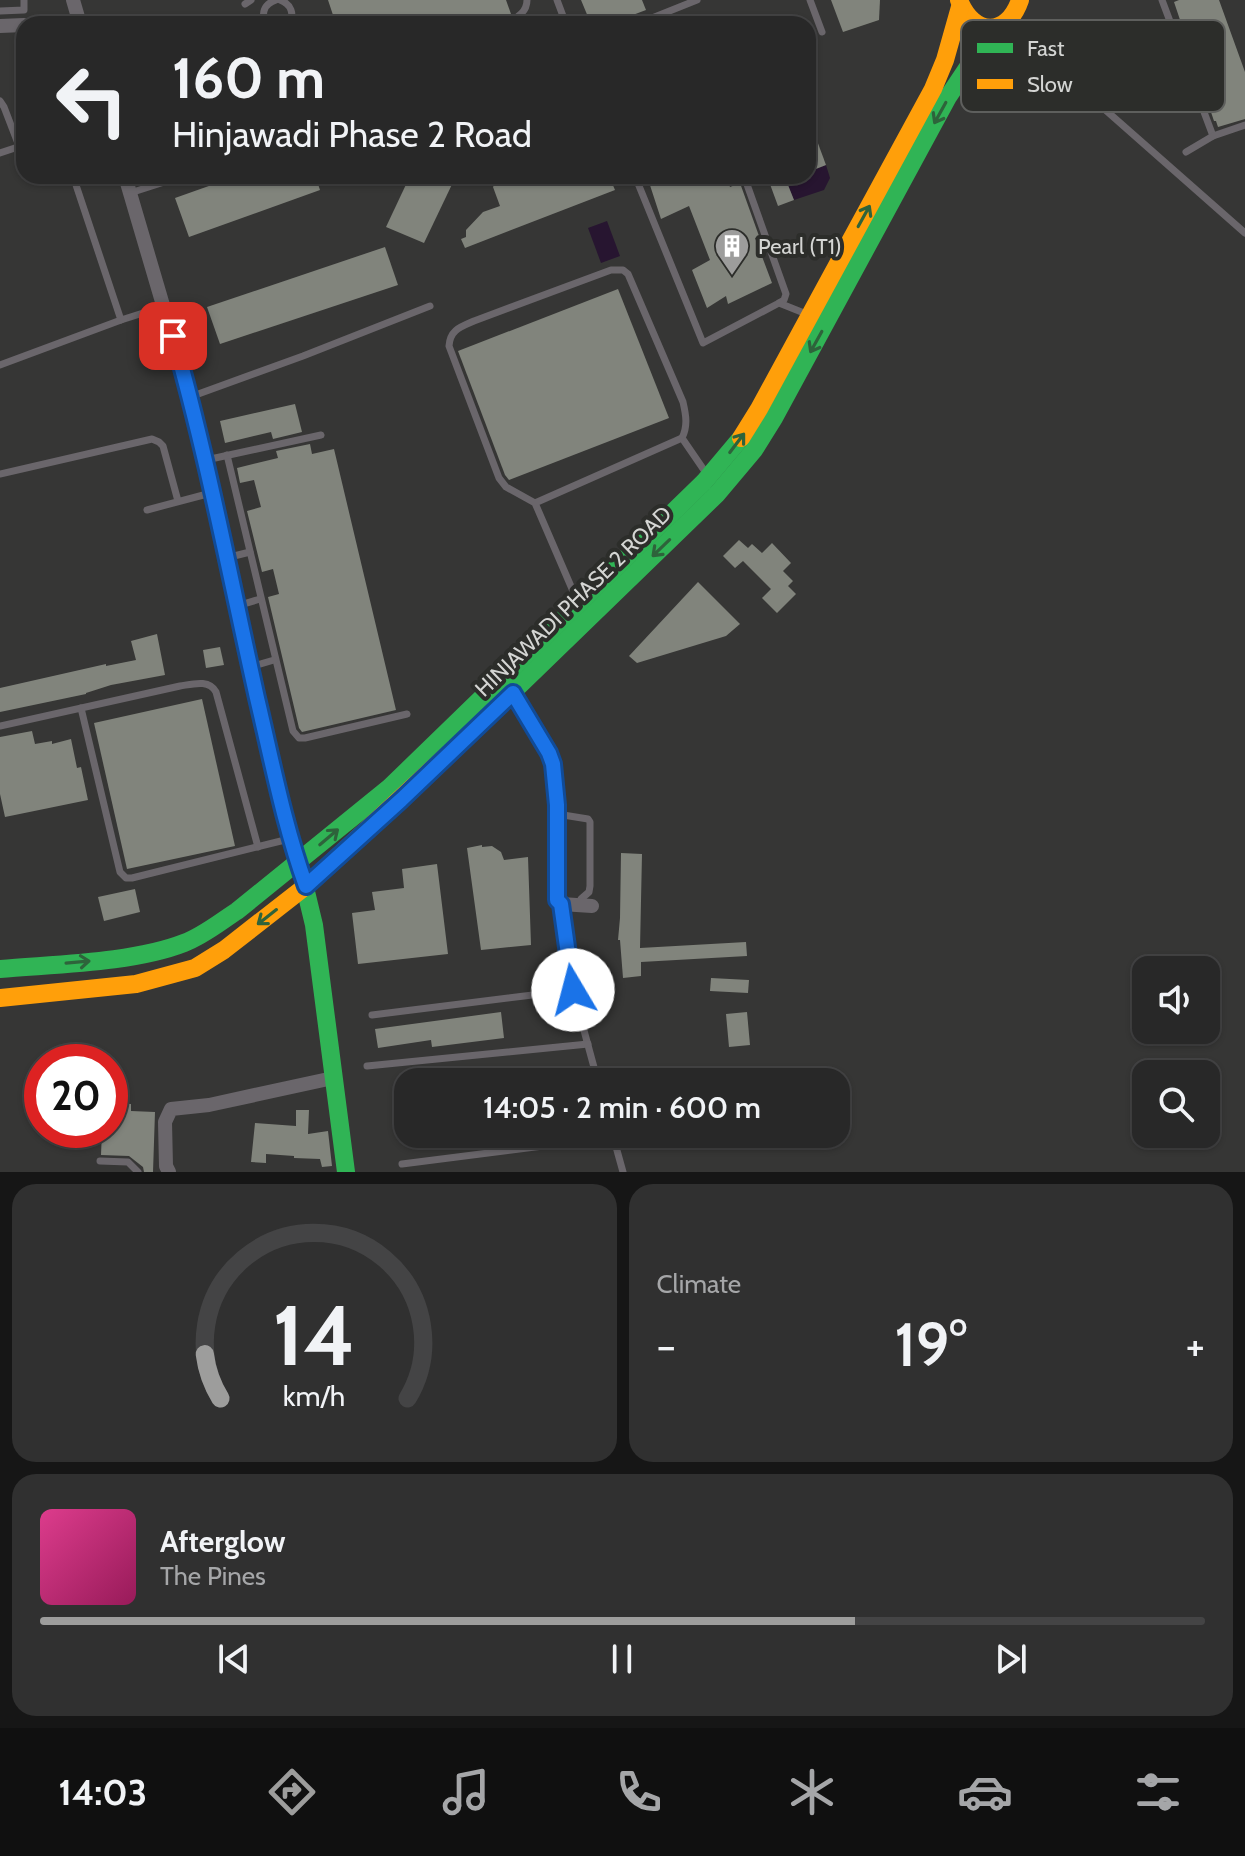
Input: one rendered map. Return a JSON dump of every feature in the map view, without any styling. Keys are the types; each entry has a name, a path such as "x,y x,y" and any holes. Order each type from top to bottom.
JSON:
{"main road":[{"name":"HINJAWADI PHASE 2 ROAD","path":"1010,20 1023,1"},
{"name":"HINJAWADI PHASE 2 ROAD","path":"0,998 136,984 195,968 224,950 306,886 513,693 717,476 753,420 933,89 945,60 960,4"},
{"name":"HINJAWADI PHASE 2 ROAD","path":"0,969 112,959 150,952 184,943 237,911 390,787 579,603 717,476 754,450 961,78"},
{"path":"298,863 306,886 346,1172"}],"street":[{"path":"127,184 165,306 206,460 289,839 298,863"},
{"path":"513,693 553,764 557,814 557,900 561,904 586,905"},
{"path":"169,1172 166,1166 165,1122 171,1109 209,1105 333,1078"}],"lane":[{"path":"0,11 24,10 24,0"},
{"path":"263,3 280,0 288,4 292,16"},
{"path":"657,16 697,0"},
{"path":"810,0 822,32"},
{"path":"1162,0 1170,20"},
{"path":"0,101 16,132"},
{"path":"1104,112 1245,233"},
{"path":"1204,112 1213,136"},
{"path":"1186,152 1213,136 1245,125"},
{"path":"76,184 121,320"},
{"path":"130,193 158,184"},
{"path":"638,184 703,343 779,303 786,294 747,184"},
{"path":"535,503 682,438 686,425 683,402 628,274 623,270 611,270 457,328 449,346 499,478 506,487 535,503 579,603"},
{"path":"779,303 810,316"},
{"path":"0,365 165,306"},
{"path":"190,397 430,306"},
{"path":"206,460 321,435"},
{"path":"682,438 717,476"},
{"path":"0,474 152,439 163,446 178,501"},
{"path":"227,455 293,731 299,738 321,735 407,714"},
{"path":"147,510 213,492"},
{"path":"226,558 250,552"},
{"path":"237,606 260,599"},
{"path":"250,667 274,660"},
{"path":"0,726 180,686 202,683 214,687 258,847"},
{"path":"81,708 120,872 126,878 289,839"},
{"path":"557,814 578,816 590,822 590,886 589,892 581,899 586,905"},
{"path":"561,904 573,990 594,1068"},
{"path":"372,1015 573,990"},
{"path":"367,1066 588,1044"},
{"path":"402,1164 523,1148"},
{"path":"616,1148 623,1172"},
{"path":"100,1161 128,1162 138,1172"}],"shaded area":[{"path":"826,165 830,178 824,190 794,200 788,185 816,184 816,169"},
{"path":"607,221 620,256 601,263 588,228"}],"building":[{"path":"328,0 506,0 511,14 507,16 333,15"},
{"path":"581,0 642,0 646,10 630,16 588,16"},
{"path":"831,0 880,0 879,20 843,32"},
{"path":"1219,0 1245,72 1245,119 1218,127 1211,112 1225,112 1225,20 1180,20 1174,2"},
{"path":"816,138 826,165 816,169"},
{"path":"214,184 318,184 320,190 189,237 175,198"},
{"path":"406,184 452,184 424,243 386,227"},
{"path":"495,184 612,184 615,190 465,248 461,239 466,237 466,230 483,212 500,206"},
{"path":"650,184 729,184 730,187 740,184 759,236 755,238 772,283 728,304 726,296 707,308 692,270 710,260 689,206 661,219"},
{"path":"770,184 791,184 788,185 794,200 778,206"},
{"path":"385,247 398,285 220,344 207,307"},
{"path":"618,289 669,418 509,480 458,351"},
{"path":"295,404 302,432 273,439 271,432 225,443 220,421"},
{"path":"310,444 312,454 334,449 396,710 302,732 268,597 279,594 273,569 262,572 247,511 261,507 254,480 240,483 237,468 278,458 276,451"},
{"path":"739,540 748,548 752,544 762,553 772,543 791,563 783,571 793,581 788,586 796,594 777,613 762,598 771,589 743,561 735,568 723,556"},
{"path":"698,582 740,624 726,636 637,663 629,656"},
{"path":"157,634 165,675 0,712 0,688 136,660 131,641"},
{"path":"220,647 224,665 206,668 203,650"},
{"path":"202,699 235,846 127,869 94,723"},
{"path":"32,731 35,744 71,739 88,800 5,817 0,794 0,737"},
{"path":"492,846 501,852 504,860 528,857 531,945 481,950 467,848"},
{"path":"621,853 642,854 640,948 746,942 747,956 641,962 641,976 623,978 618,940"},
{"path":"437,864 448,954 358,964 352,913 375,910 372,892 404,888 402,869"},
{"path":"135,889 140,912 104,921 98,897"},
{"path":"711,978 749,980 748,993 710,991"},
{"path":"501,1012 504,1038 432,1047 431,1040 378,1048 375,1029"},
{"path":"747,1012 750,1045 729,1047 726,1014"},
{"path":"128,1104 131,1104 131,1111 155,1112 153,1172 144,1172 143,1167 129,1156 101,1155 101,1148 128,1148"},
{"path":"296,1110 309,1110 308,1134 328,1131 332,1166 322,1167 320,1159 266,1154 266,1163 251,1162 255,1123 296,1126"}],"traffic: fast":[{"path":"459,744 717,494 754,450 961,78"},
{"path":"0,969 94,962 164,950 198,937 237,911 390,787 704,482 741,438"},
{"path":"302,875 314,925 346,1172"}],"traffic: slow":[{"path":"959,0 972,20"},
{"path":"1008,20 1020,0"},
{"path":"741,438 933,89 960,7"},
{"path":"0,998 136,984 195,968 224,950 306,886 459,744"}],"place":[{"name":"Pearl (T1)","path":"732,277"}],"route":[{"path":"173,336 206,460 289,839 306,886 513,693 553,764 557,805 557,900 561,904 573,990"}]}
